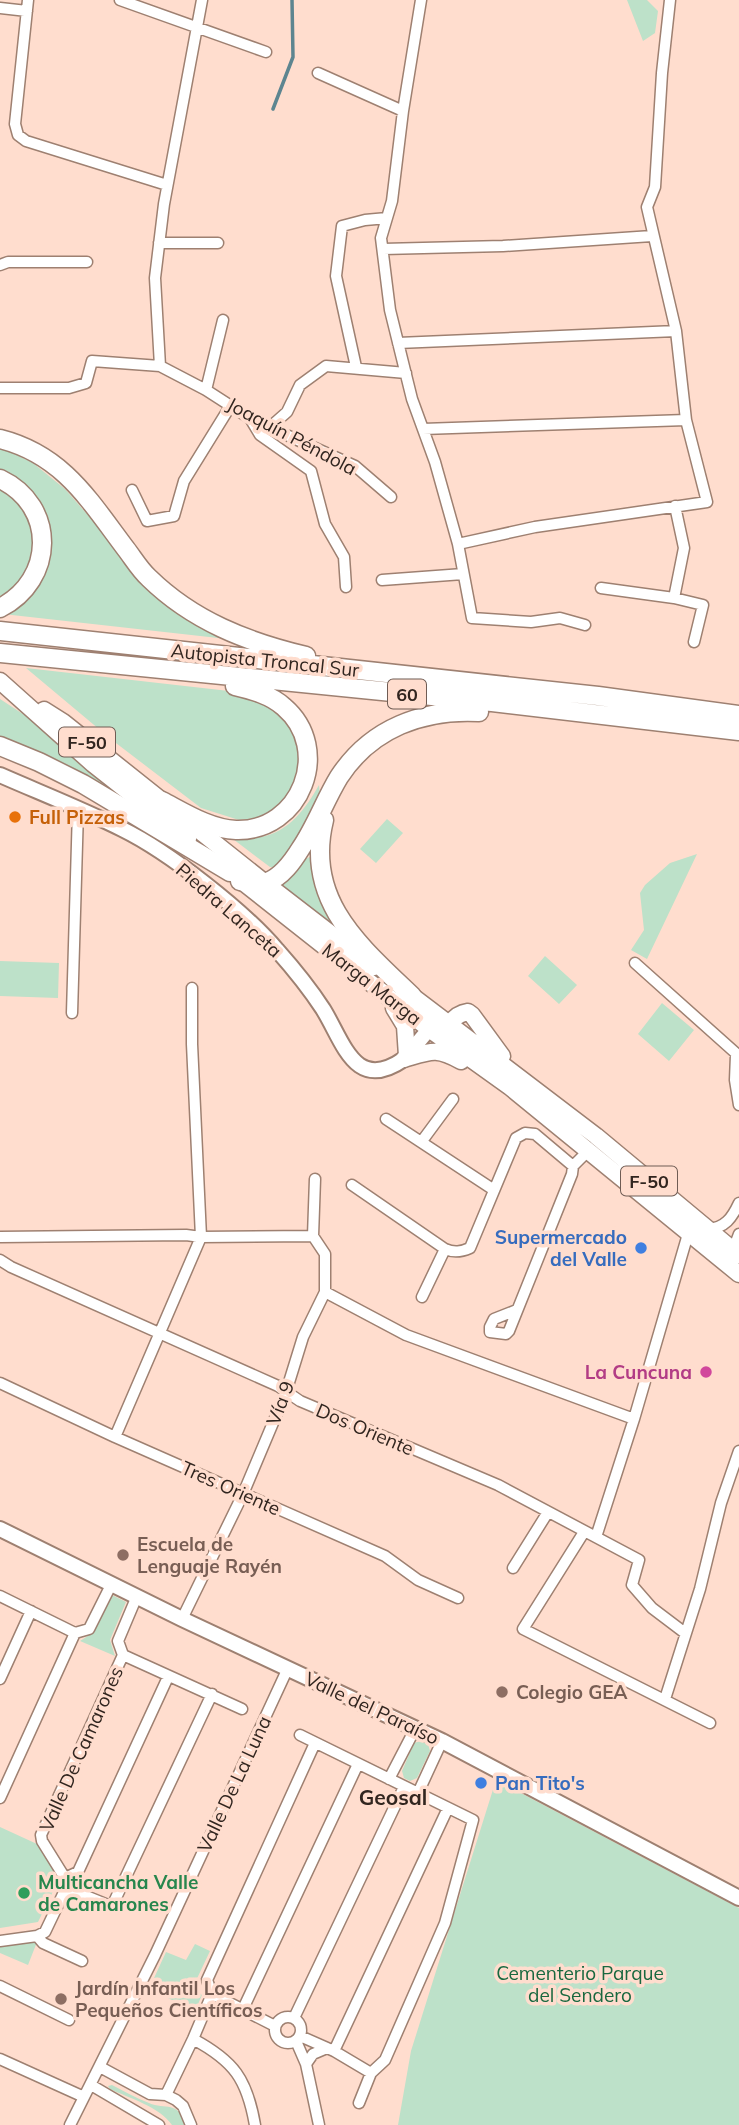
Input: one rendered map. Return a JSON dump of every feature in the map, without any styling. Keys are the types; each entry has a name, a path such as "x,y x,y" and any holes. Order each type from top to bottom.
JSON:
{"highway":[{"path":"0,439 24,446 60,468 80,489 148,577 179,604 214,625 250,640 302,655 388,673"},
{"path":"0,479 16,488 30,505 40,525 42,546 38,568 27,587 12,602 0,608"},
{"name":"Autopista Troncal Sur","path":"0,631 598,696 739,715"},
{"name":"Autopista Troncal Sur","path":"1,653 739,731"},
{"path":"162,801 207,824 235,830 255,828 274,821 290,808 301,792 308,772 309,752 303,733 286,708 269,697 241,687 181,673"},
{"path":"0,746 94,790 235,876 265,883 279,875 298,853 346,767 374,739 400,724 429,715 460,711 633,718"},
{"path":"332,790 321,833 319,854 327,892 338,918 412,996"}],"main road":[{"name":"Marga Marga","path":"5,685 63,722 412,996 440,1027"},
{"name":"Marga Marga","path":"5,685 93,764 382,992 440,1027 600,1139 739,1274"},
{"path":"382,992 405,1026 406,1057 432,1051 445,1052 512,1079"},
{"path":"440,1027 463,1012 472,1015 512,1079"},
{"name":"Marga Marga","path":"512,1079 583,1147 697,1234 736,1252"}],"street":[{"path":"120,0 266,52"},
{"path":"160,366 155,278 159,243 167,185 202,0"},
{"path":"421,0 392,201 381,238 390,310 398,343 458,544 472,618 531,622 560,618 585,625"},
{"path":"458,544 535,527 707,502 686,419 676,331 647,207 655,187 668,1"},
{"path":"0,8 27,5 15,124 18,135 26,141 167,185"},
{"path":"318,73 403,111"},
{"path":"356,367 336,276 342,226 365,219 387,218"},
{"path":"383,249 503,246 652,236"},
{"path":"159,243 218,243"},
{"path":"0,265 8,262 87,262"},
{"path":"206,390 223,320"},
{"path":"398,343 676,331"},
{"name":"Joaquín Péndola","path":"0,388 69,387 86,383 92,361 160,366 206,390 251,419 355,466 391,496"},
{"path":"270,427 287,412 300,385 326,366 406,373"},
{"path":"132,490 147,521 174,516 184,481 231,405"},
{"path":"251,419 260,435 311,471 325,524 344,557 346,587"},
{"path":"423,429 686,419"},
{"path":"674,598 684,548 675,506"},
{"path":"382,580 463,574"},
{"path":"601,588 674,598 703,605 694,642"},
{"name":"Piedra Lanceta","path":"0,775 124,830 169,858 247,921 275,947 292,968 323,1009 344,1049 361,1068 374,1072 386,1070 406,1057 440,1027"},
{"path":"72,1013 78,810"},
{"path":"635,963 738,1056 735,1066 739,1105"},
{"path":"115,1437 201,1237 192,988"},
{"path":"422,1142 453,1099"},
{"path":"386,1119 494,1190"},
{"path":"352,1185 445,1249 462,1252 470,1248 516,1138 525,1133 535,1134 570,1162 572,1174 517,1310"},
{"path":"570,1162 583,1147"},
{"name":"Vía 9","path":"182,1619 243,1494 286,1392 303,1337 325,1292 325,1254 313,1236 315,1179"},
{"path":"596,1537 697,1234 720,1228 732,1217 739,1203"},
{"path":"0,1237 186,1234 201,1237 313,1236"},
{"path":"736,1252 739,1234"},
{"path":"422,1297 445,1249"},
{"name":"Dos Oriente","path":"0,1260 158,1334 278,1386 300,1401 498,1485 639,1560 632,1585 652,1608 685,1633"},
{"path":"325,1292 406,1335 634,1419"},
{"name":"Tres Oriente","path":"0,1383 115,1437 385,1556 418,1580 458,1598"},
{"path":"665,1699 699,1589 721,1503 739,1451"},
{"path":"513,1568 548,1512"},
{"name":"Valle del Paraíso","path":"0,1529 182,1619 442,1741 739,1898"},
{"path":"584,1532 523,1629 710,1723"},
{"path":"0,1596 75,1633 89,1629 112,1583"},
{"name":"Valle De Camarones","path":"66,1883 41,1835 123,1655 118,1641 137,1596"},
{"path":"0,1679 31,1611"},
{"path":"0,1798 75,1633"},
{"path":"123,1655 242,1709"},
{"name":"Valle De La Luna","path":"70,2125 100,2067 288,1668"},
{"path":"0,1941 37,1936 45,1932 66,1883 78,1872 169,1677"},
{"path":"66,1883 108,1905 114,1902 212,1694"},
{"path":"389,1779 415,1728"},
{"path":"300,1735 473,1821 445,1923 385,2060 371,2073 359,2102"},
{"path":"418,1793 442,1741"},
{"path":"166,2095 212,1994 207,1980 315,1743"},
{"path":"243,2008 358,1764"},
{"path":"295,2018 404,1787"},
{"path":"331,2050 448,1808"},
{"path":"37,1936 43,1943 82,1961"},
{"path":"0,1986 69,2020"},
{"path":"212,1994 275,2026"},
{"path":"298,2038 291,2043 282,2042 275,2034 275,2026 284,2017 295,2018 300,2024 298,2038 319,2125"},
{"path":"298,2038 331,2050 371,2073"},
{"path":"193,2039 217,2052 235,2070 250,2097 256,2125"},
{"path":"306,2064 313,2054 331,2050"},
{"path":"0,2059 84,2097"},
{"path":"100,2067 150,2094 166,2095 183,2106 191,2125"},
{"path":"91,2085 153,2123"}],"green space":[{"path":"627,0 647,0 658,11 655,33 643,41"},
{"path":"0,447 33,463 65,489 143,578 236,640 3,614 30,594 44,569 49,547 0,472"},
{"path":"0,485 29,510 38,534 37,548 29,572 12,591 0,596"},
{"path":"26,668 229,691 268,705 290,726 302,752 299,780 286,803 263,817 239,820 201,808 112,740"},
{"path":"0,699 29,718 121,797 0,738"},
{"path":"319,785 321,805 279,868 270,867 233,839 261,837 280,830 296,818"},
{"path":"387,819 403,833 376,863 360,849"},
{"path":"697,854 647,959 631,950 644,930 640,893 645,885 670,863"},
{"path":"313,855 320,893 335,928 281,885 304,860"},
{"path":"545,956 577,985 559,1004 528,976"},
{"path":"0,961 59,963 58,998 0,996"},
{"path":"662,1003 694,1030 669,1061 638,1034"},
{"path":"112,1595 126,1602 110,1640 115,1656 80,1641 94,1632"},
{"path":"421,1741 428,1744 430,1751 417,1778 410,1781 404,1778 402,1771 414,1743"},
{"name":"Cementerio Parque del Sendero","path":"496,1780 739,1908 739,2125 398,2125 411,2051"},
{"path":"0,1827 37,1844 59,1879 38,1922 0,1928"},
{"path":"37,1942 28,1965 0,1953 0,1944"},
{"path":"195,1944 210,1951 193,1987 202,1995 195,2011 149,1989 166,1952 186,1960"},
{"path":"112,2085 149,2103 175,2109 185,2125 172,2125 152,2108 110,2089 108,2086"}],"waterway":[{"path":"273,109 293,57 292,0"}],"place":[{"name":"Full Pizzas","path":"15,817"},
{"name":"Supermercado del Valle","path":"641,1248"},
{"name":"La Cuncuna","path":"706,1372"},
{"name":"Escuela de Lenguaje Rayén","path":"123,1555"},
{"name":"Colegio GEA","path":"502,1692"},
{"name":"Pan Tito's","path":"481,1783"},
{"name":"Multicancha Valle de Camarones","path":"24,1893"},
{"name":"Jardín Infantil Los Pequeños Científicos","path":"61,1999"}],"district":[{"name":"Geosal","path":"393,1797"}]}
